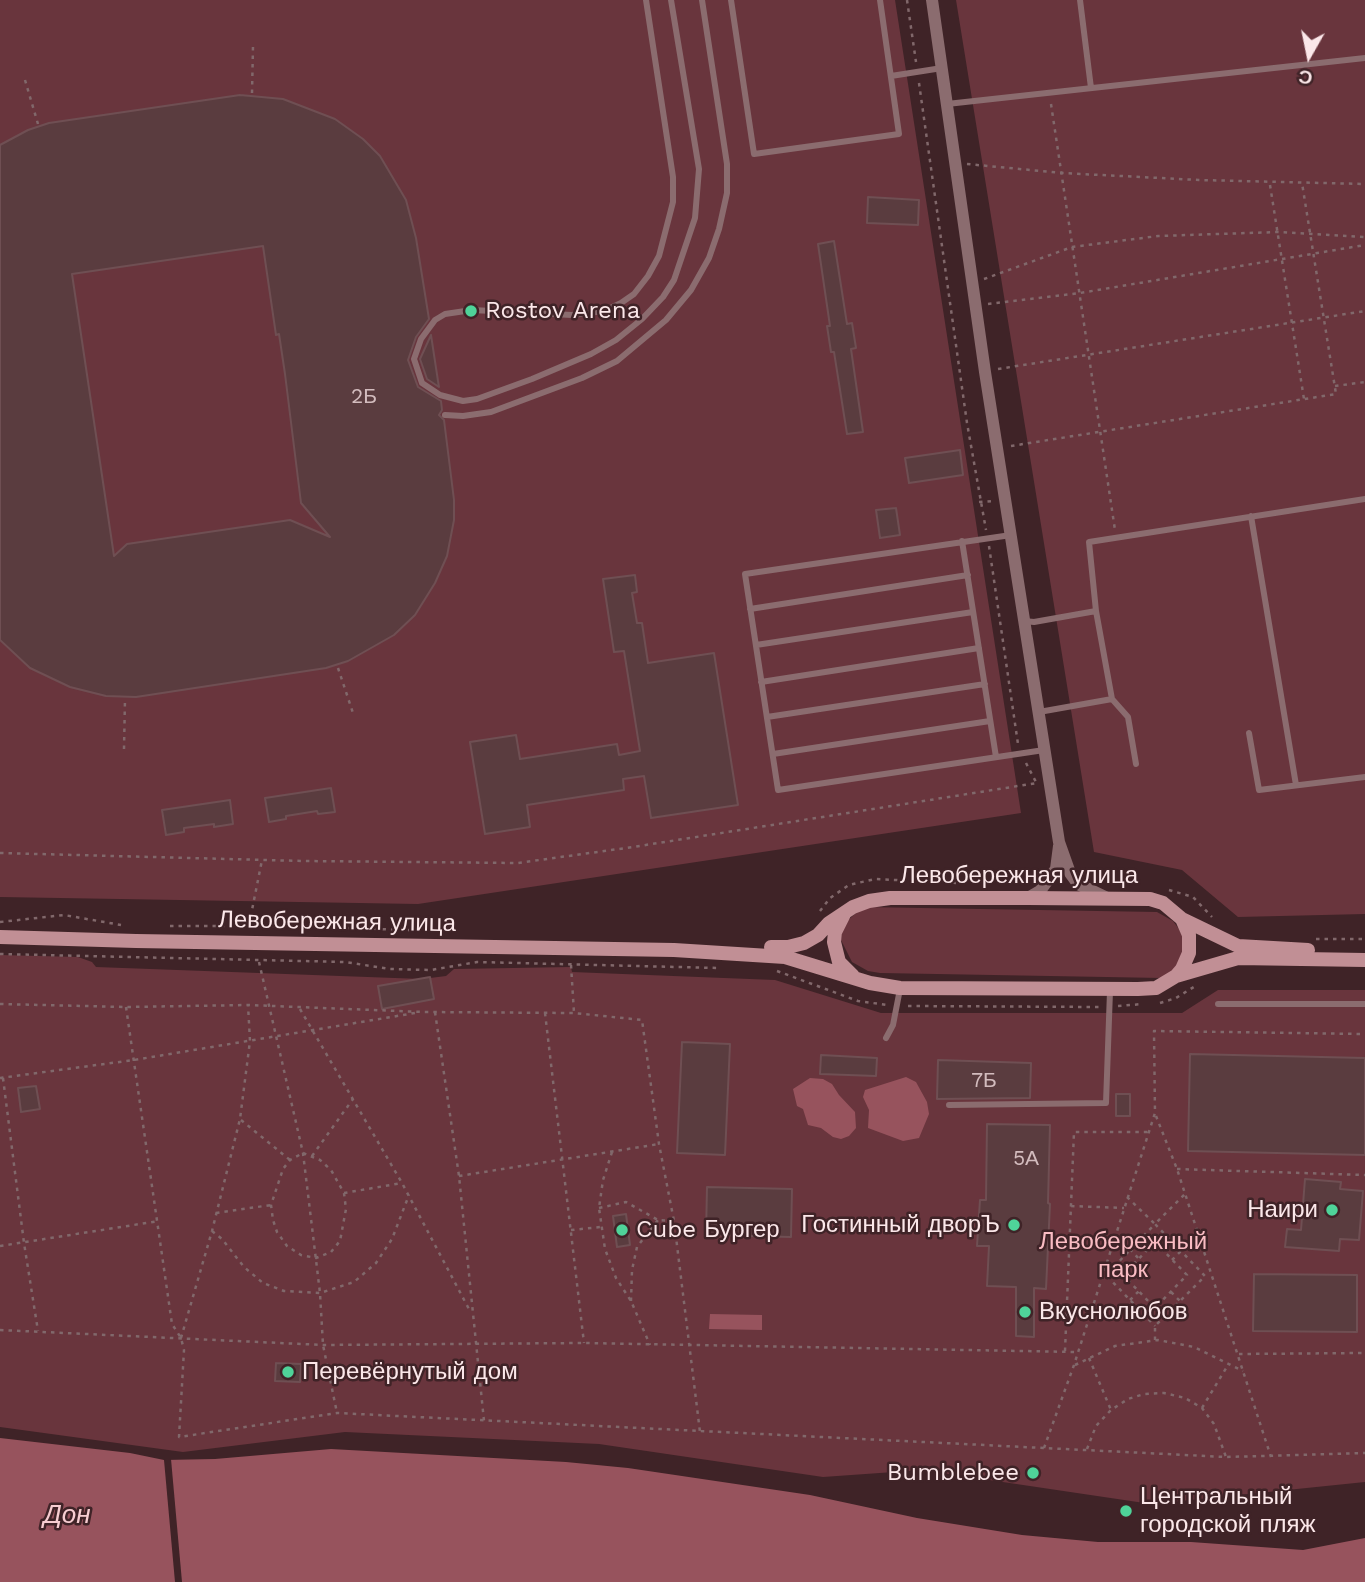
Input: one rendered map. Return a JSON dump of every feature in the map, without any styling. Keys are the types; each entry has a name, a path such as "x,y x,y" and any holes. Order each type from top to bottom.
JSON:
{"main road":[{"name":"Левобережная улица","path":"674,950 788,947 811,939 829,923 869,901 890,898 1150,899 1173,909 1182,919 1238,946 1365,950"},
{"path":"845,913 835,932 835,952 846,971 854,977"},
{"path":"1176,976 1189,953 1189,935 1182,919"},
{"name":"Левобережная улица","path":"0,937 674,950 785,957 870,984 900,988 1156,988 1176,976 1238,958 1365,960"}],"street":[{"path":"933,0 985,372 1059,842 1070,873 1078,884 1110,899"},
{"path":"1028,898 1040,891 1056,869 1059,842"}],"lane":[{"path":"646,0 673,177 673,202 659,256 634,294 604,311 572,315 472,310 445,314 435,320 425,331 414,359 422,383 440,395 463,401 477,399 578,360 615,340 642,320 674,280 695,218 699,169 671,0"},
{"path":"445,415 463,416 491,412 582,378 617,361 666,320 691,290 709,258 727,193 727,164 702,0"},
{"path":"731,0 754,154 899,134 880,0"},
{"path":"1080,0 1091,88"},
{"path":"947,104 1365,58"},
{"path":"891,76 942,68"},
{"path":"1136,764 1128,717 1112,699 1096,611 1089,542 1365,499"},
{"path":"1251,516 1296,785"},
{"path":"1011,534 745,574 761,682 778,790 1045,750"},
{"path":"962,541 996,757"},
{"path":"750,608 968,575"},
{"path":"756,645 973,611"},
{"path":"1024,621 1034,622 1096,611"},
{"path":"761,682 979,648"},
{"path":"767,717 985,684"},
{"path":"1039,712 1112,699"},
{"path":"773,754 990,720"},
{"path":"1250,733 1259,790 1365,777"},
{"path":"886,1038 893,1025 900,988"},
{"path":"949,1105 1106,1103 1110,989"},
{"path":"1218,1004 1365,1004"}],"path":[{"path":"0,853 517,863 1037,783 1020,752 967,423 907,0"},
{"path":"252,93 253,46"},
{"path":"25,80 38,124"},
{"path":"1050,93 1116,537"},
{"path":"955,157 967,164 1062,173 1270,183 1365,184"},
{"path":"1270,183 1304,399"},
{"path":"998,447 1336,394 1302,183"},
{"path":"973,281 1072,247 1158,236 1278,232 1365,237"},
{"path":"976,307 1080,293 1365,246"},
{"path":"985,372 1365,311"},
{"path":"1335,386 1365,382"},
{"path":"338,668 353,713"},
{"path":"124,750 125,699"},
{"path":"262,860 249,926 278,1036 303,1153 320,1293 323,1345 337,1413"},
{"path":"815,918 830,898 849,885 875,879 958,883"},
{"path":"1160,890 1172,890 1193,897 1211,916"},
{"path":"0,922 64,915 125,926"},
{"path":"161,926 443,931"},
{"path":"1312,939 1365,939"},
{"path":"0,954 345,962 390,969 431,970 477,962 721,968"},
{"path":"571,965 574,1013"},
{"path":"772,970 858,1001 898,1006 1108,1007 1163,1002 1176,998 1200,983"},
{"path":"0,1004 126,1007 248,1005 423,1012 574,1013 642,1020 659,1144 674,1221 700,1432"},
{"path":"181,1338 240,1119 250,1041 248,1005"},
{"path":"126,1007 172,1324 181,1338 184,1350 178,1437 337,1413 1226,1457 1365,1453"},
{"path":"299,1007 409,1195 471,1314"},
{"path":"38,1332 2,1078 134,1060 423,1012"},
{"path":"435,1012 459,1176 471,1314 484,1420"},
{"path":"545,1013 584,1343"},
{"path":"1045,1448 1155,1113 1154,1031 1365,1034"},
{"path":"312,1156 353,1099"},
{"path":"1155,1113 1177,1169 1271,1457"},
{"path":"240,1119 290,1160"},
{"path":"1065,1351 1074,1132 1149,1132"},
{"path":"459,1176 659,1144"},
{"path":"611,1152 599,1208 605,1249 616,1278 631,1301 650,1345"},
{"path":"303,1153 312,1156 331,1170 344,1193 346,1219 340,1241 331,1252 316,1258 301,1255 287,1246 278,1232 271,1205 283,1169 290,1160 303,1153"},
{"path":"1177,1169 1365,1175"},
{"path":"344,1193 402,1183"},
{"path":"1104,1274 1185,1194"},
{"path":"212,1231 263,1283 284,1291 320,1293 354,1282 376,1263 392,1239 409,1195"},
{"path":"1127,1197 1205,1276"},
{"path":"599,1208 626,1202 658,1220 674,1221"},
{"path":"216,1213 271,1205"},
{"path":"1071,1206 1124,1208"},
{"path":"631,1301 632,1270 637,1247 658,1220"},
{"path":"0,1246 159,1221"},
{"path":"571,1230 601,1227"},
{"path":"1155,1242 1187,1275 1155,1308 1123,1275 1139,1259 1155,1242"},
{"path":"1130,1249 1139,1259"},
{"path":"1172,1259 1181,1251"},
{"path":"1104,1274 1155,1326 1155,1340"},
{"path":"1155,1326 1205,1276 1211,1274"},
{"path":"1130,1300 1139,1291"},
{"path":"1171,1292 1180,1301"},
{"path":"0,1330 323,1345 584,1343 1076,1352"},
{"path":"1074,1365 1115,1346 1155,1340 1175,1341 1194,1347 1242,1371"},
{"path":"1237,1354 1365,1353"},
{"path":"1089,1358 1111,1410"},
{"path":"1202,1408 1228,1365"},
{"path":"1087,1450 1096,1426 1111,1410 1128,1399 1144,1394 1164,1393 1185,1398 1202,1408 1214,1424 1226,1457"}],"green space":[{"name":"Rostov Arena","path":"0,0 895,0 1021,813 418,904 0,897"},
{"path":"956,0 1365,0 1365,914 1238,917 1182,870 1094,852"},
{"path":"863,907 1157,912 1173,921 1179,929 1183,938 1182,957 1171,974 1162,978 880,973 868,971 852,962 841,940 847,921"},
{"name":"Левобережный парк","path":"0,955 78,957 92,962 96,967 422,979 446,976 454,969 571,967 572,972 775,980 881,1013 1182,1013 1218,990 1365,990 1365,1482 1151,1504 922,1470 823,1477 599,1444 345,1432 183,1452 0,1427"}],"water":[{"path":"906,1077 916,1082 927,1102 929,1114 919,1138 903,1141 868,1128 869,1110 863,1097 865,1090"},
{"path":"810,1078 823,1079 832,1084 855,1112 856,1128 849,1136 841,1139 833,1137 821,1128 808,1125 803,1109 797,1106 793,1089"},
{"path":"710,1314 762,1315 762,1330 709,1329"},
{"name":"Дон","path":"0,1438 130,1453 164,1460 215,1459 331,1449 566,1462 628,1468 810,1495 917,1518 1022,1535 1098,1542 1191,1542 1303,1550 1365,1538 1365,1582 0,1582"}],"pier":[{"path":"171,1459 182,1582 175,1582 164,1460"}],"building":[{"path":"240,95 283,99 335,119 363,139 380,156 406,200 416,238 429,319 416,337 408,360 418,387 441,401 442,410 439,415 444,420 454,500 454,520 447,556 435,583 415,615 394,635 348,661 326,668 136,697 106,696 70,687 30,668 0,640 0,145 28,130 49,123","holes":["263,246 276,335 279,334 301,503 330,537 290,520 127,544 114,556 72,274"]},
{"path":"868,197 919,200 918,225 867,223"},
{"path":"834,241 847,324 852,323 856,348 851,349 863,432 847,434 834,352 831,352 827,326 830,326 818,244"},
{"path":"431,335 439,387 427,379 420,359"},
{"path":"960,450 963,475 909,483 905,458"},
{"path":"896,508 900,535 880,538 876,510"},
{"path":"635,575 637,592 632,593 637,623 642,623 648,663 714,653 738,805 651,818 644,776 623,779 624,790 527,805 530,827 485,834 470,742 516,735 520,759 617,744 619,755 640,751 624,651 614,652 603,579"},
{"path":"331,788 335,812 318,814 317,811 269,822 265,798"},
{"path":"230,800 233,824 184,828 184,832 166,835 162,810"},
{"path":"430,977 434,999 382,1009 378,986"},
{"path":"682,1042 730,1044 725,1155 677,1153"},
{"path":"1190,1054 1365,1058 1365,1155 1188,1151"},
{"path":"821,1055 877,1058 876,1076 820,1074"},
{"path":"938,1060 1031,1063 1030,1098 937,1099"},
{"path":"36,1086 40,1109 21,1112 18,1088"},
{"path":"1116,1094 1130,1094 1130,1116 1116,1116"},
{"path":"987,1124 1050,1125 1046,1289 1034,1288 1034,1337 1016,1336 1016,1287 987,1286 989,1246 977,1246 980,1200 986,1200"},
{"name":"Наири","path":"1305,1179 1341,1182 1340,1189 1363,1191 1359,1240 1340,1239 1339,1251 1285,1247 1287,1229 1301,1230"},
{"path":"707,1187 792,1189 791,1237 706,1235"},
{"name":"Cube Бургер","path":"626,1214 630,1245 617,1247 613,1216"},
{"path":"1254,1274 1357,1275 1357,1332 1253,1331"},
{"name":"Перевёрнутый дом","path":"276,1363 301,1364 300,1382 275,1381"}],"place":[{"name":"Rostov Arena","path":"471,311"},
{"name":"Наири","path":"1332,1210"},
{"name":"Гостинный дворЪ","path":"1014,1225"},
{"name":"Cube Бургер","path":"622,1230"},
{"name":"Вкуснолюбов","path":"1025,1312"},
{"name":"Перевёрнутый дом","path":"288,1372"},
{"name":"Bumblebee","path":"1033,1473"},
{"name":"Центральный городской пляж","path":"1126,1511"}]}
